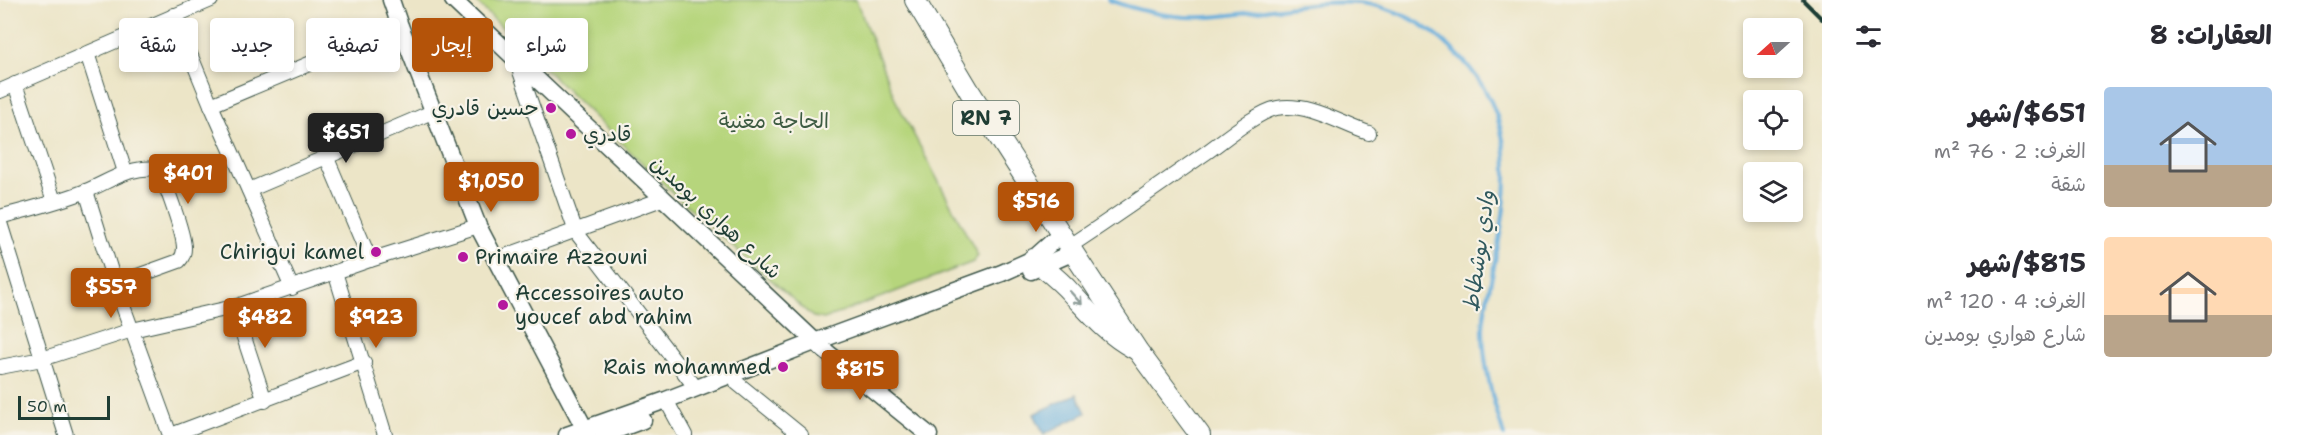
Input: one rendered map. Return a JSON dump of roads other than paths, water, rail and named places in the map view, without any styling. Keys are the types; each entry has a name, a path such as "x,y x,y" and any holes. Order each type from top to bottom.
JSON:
{"main road":[{"name":"RN 7","path":"915,0 970,92 1138,351 1200,435"},
{"path":"1037,262 1072,293 1104,329 1138,351"}],"street":[{"path":"0,91 174,15 193,4 211,0"},
{"path":"391,0 397,18"},
{"name":"شارع هواري بومدين","path":"453,0 472,18"},
{"path":"174,15 292,288"},
{"path":"400,26 412,58"},
{"name":"شارع هواري بومدين","path":"493,38 505,49"},
{"path":"87,53 125,172"},
{"path":"211,105 306,65"},
{"path":"417,72 478,226 586,432"},
{"path":"520,72 576,232 696,388"},
{"name":"شارع هواري بومدين","path":"530,72 662,199 820,345 929,435"},
{"path":"15,84 54,201"},
{"path":"603,435 668,405 696,388 820,345 1002,273 1037,262 1068,244 1265,112 1276,108 1295,107 1369,133"},
{"path":"249,190 432,112"},
{"path":"326,156 370,260"},
{"path":"0,218 86,191 125,172 143,168 158,169 184,249 179,261 115,284"},
{"path":"86,191 115,284 170,435 364,362"},
{"path":"494,260 662,199"},
{"path":"0,224 66,435"},
{"path":"0,367 42,359 132,330 234,307 478,226"},
{"path":"1037,262 1068,244"},
{"path":"334,272 385,435"},
{"path":"234,307 265,400"},
{"path":"567,435 586,432 737,383 820,345"},
{"path":"737,383 801,435"},
{"path":"668,405 684,435"}],"water":[{"path":"1077,394 1086,413 1044,434 1034,414"}],"waterway":[{"name":"وادي بوشطاط","path":"1109,0 1150,12 1189,17 1217,16 1319,3 1341,2 1373,5 1399,13 1422,25 1461,58 1480,81 1493,106 1501,131 1505,156 1504,210 1483,329 1489,383 1504,435"}],"railway":[{"path":"1803,0 1822,19"}],"place":[{"name":"حسين قادري","path":"551,108"},
{"name":"قادري","path":"571,134"},
{"name":"Chirigui kamel","path":"376,252"},
{"name":"Primaire Azzouni","path":"463,257"},
{"name":"Accessoires auto youcef abd rahim","path":"503,305"},
{"name":"Rais mohammed","path":"783,367"}],"park label":[{"name":"الحاجة مغنية","path":"774,121"}]}
